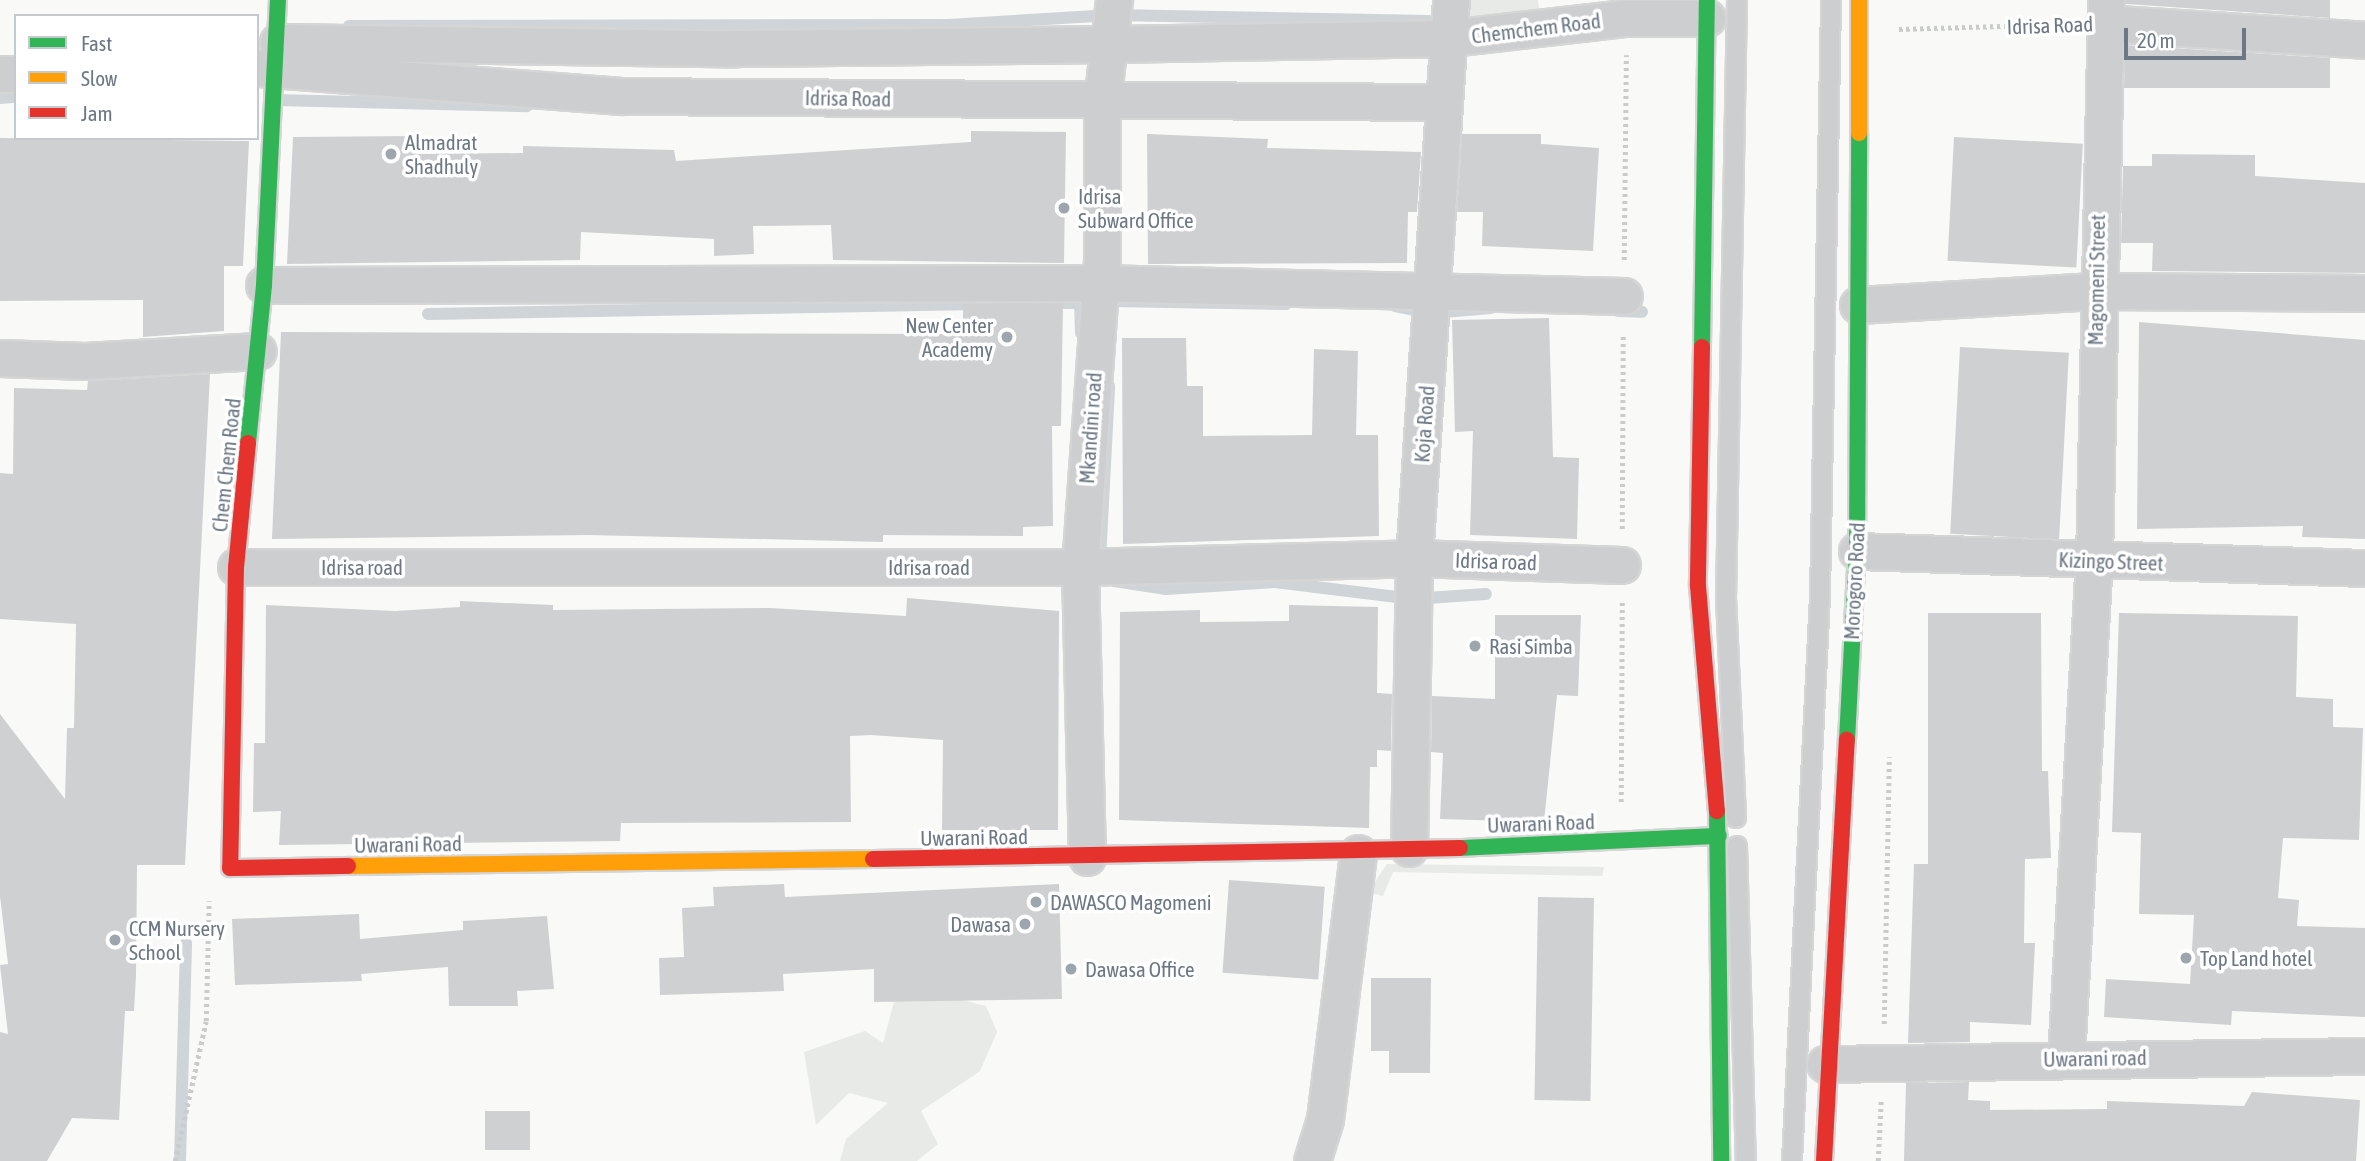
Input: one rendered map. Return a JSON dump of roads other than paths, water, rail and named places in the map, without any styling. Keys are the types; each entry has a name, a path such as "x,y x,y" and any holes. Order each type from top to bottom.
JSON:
{"main road":[{"path":"270,59 278,0"},
{"name":"Morogoro Road","path":"1824,1161 1825,1064 1857,551 1859,0"},
{"path":"1707,9 1698,586 1719,836 1721,1161"},
{"name":"Chem Chem Road","path":"230,867 236,567 264,285 270,59"},
{"name":"Uwarani Road","path":"230,867 1358,853 1409,848 1719,836"}],"street":[{"name":"Mkandini road","path":"1087,857 1080,567 1098,283 1102,102 1113,44 1114,0"},
{"name":"Koja Road","path":"1409,848 1414,558 1433,295 1440,102 1450,38 1451,0"},
{"name":"Chemchem Road","path":"1450,38 1707,9"},
{"name":"Idrisa Road","path":"2105,12 2365,40"},
{"name":"Magomeni Street","path":"2066,1058 2094,561 2095,292 2105,12"},
{"path":"270,59 735,48 1450,38"},
{"name":"Idrisa Road","path":"270,59 620,96 1102,102 1440,102"},
{"path":"264,285 1098,283 1433,295 1624,296"},
{"path":"1858,305 2095,292 2365,293"},
{"path":"0,358 85,361 258,351"},
{"name":"Kizingo Street","path":"1857,551 2365,568"},
{"name":"Idrisa road","path":"236,567 1080,567 1414,558 1622,565"},
{"path":"1312,1161 1325,1119 1358,853"},
{"name":"Uwarani road","path":"1825,1064 2365,1055"}],"lane":[{"path":"1737,0 1726,599 1748,1060 1746,1161"},
{"name":"Morogoro Road","path":"1792,1161 1820,597 1831,0"}],"waterway":[{"path":"349,26 948,25 1113,15 1429,21"},
{"path":"0,98 14,97"},
{"path":"276,100 527,106"},
{"path":"1109,308 1109,301 1286,304"},
{"path":"1048,303 1080,303 1081,333"},
{"path":"428,314 977,304"},
{"path":"1395,306 1432,313 1491,308"},
{"path":"1618,311 1642,312"},
{"path":"1100,560 1109,386"},
{"path":"1114,581 1166,589 1275,582 1413,599 1486,594"},
{"path":"180,1161 186,943"}],"place":[{"name":"Almadrat Shadhuly","path":"391,154"},
{"name":"Idrisa Subward Office","path":"1064,208"},
{"name":"New Center Academy","path":"1007,337"},
{"name":"Rasi Simba","path":"1475,646"},
{"name":"DAWASCO Magomeni","path":"1036,902"},
{"name":"Dawasa","path":"1025,924"},
{"name":"CCM Nursery School","path":"115,940"},
{"name":"Top Land hotel","path":"2186,958"},
{"name":"Dawasa Office","path":"1071,969"}]}
